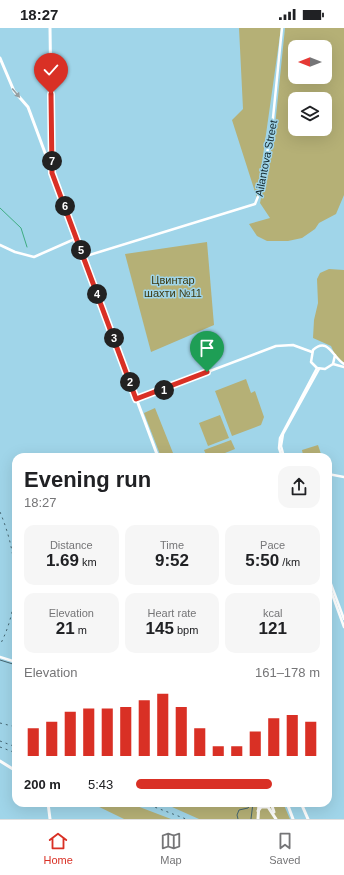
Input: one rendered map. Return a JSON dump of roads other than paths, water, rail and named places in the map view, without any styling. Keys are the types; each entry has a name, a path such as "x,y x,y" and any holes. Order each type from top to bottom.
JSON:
{"main road":[{"path":"50,28 52,173"},
{"path":"0,58 13,90 28,107 156,453"},
{"path":"0,761 12,768"},
{"path":"49,807 50,819"},
{"path":"258,807 258,819"},
{"path":"258,811 260,807"},
{"path":"268,807 276,818"},
{"path":"272,807 276,818"},
{"path":"289,807 293,819"},
{"path":"302,807 307,819"}],"street":[{"name":"Ailantova Street","path":"83,257 255,204 259,194 272,128 282,28"},
{"path":"0,245 15,252 34,257 77,238"},
{"path":"136,399 276,346 293,345 312,352"},
{"path":"334,355 333,364 327,369 318,369 311,362 312,352 316,347 324,345 331,348 336,359 344,364"},
{"path":"333,364 344,367"},
{"path":"281,453 279,448 280,438 318,369"},
{"path":"332,475 344,477"},
{"path":"332,587 344,619"},
{"path":"332,594 344,627"},
{"path":"0,657 12,661"}],"waterway":[{"path":"0,208 21,228 27,247"}],"tram line":[{"path":"0,660 12,664"},
{"path":"238,819 237,815 239,810 249,807"},
{"path":"251,819 252,807"}],"railway":[{"path":"0,512 12,551"},
{"path":"0,645 12,613"},
{"path":"0,723 12,726"},
{"path":"0,741 12,746"},
{"path":"0,747 12,752"},
{"path":"154,807 186,819"}],"park label":[{"name":"Цвинтар шахти №11","path":"173,286"}]}
